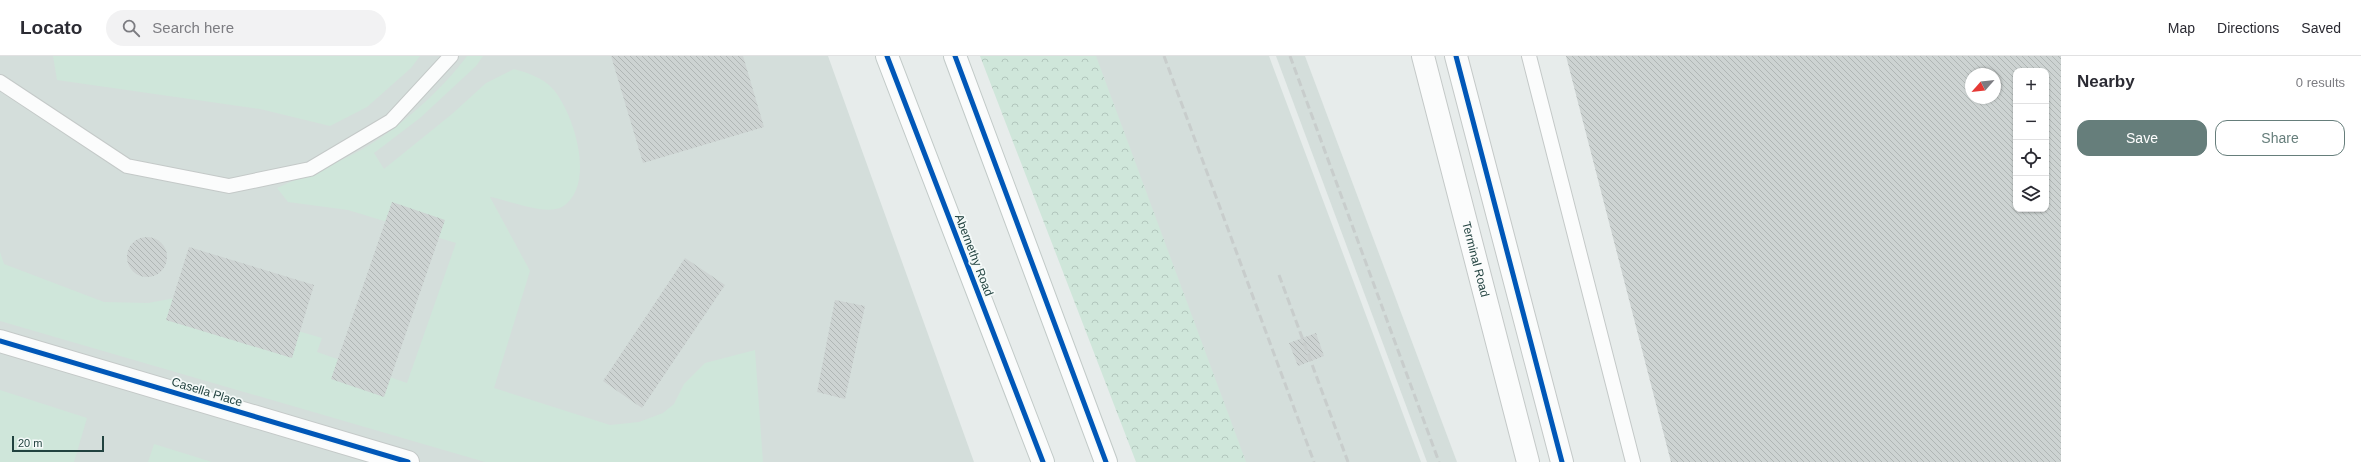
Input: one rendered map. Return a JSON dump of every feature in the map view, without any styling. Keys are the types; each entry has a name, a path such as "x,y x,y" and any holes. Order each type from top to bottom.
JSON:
{"street":[{"name":"Abernethy Road","path":"887,56 1043,462"},
{"path":"955,56 1106,462"},
{"name":"Terminal Road","path":"1423,56 1528,462"},
{"path":"1456,56 1562,462"},
{"name":"Casella Place","path":"0,341 408,462"}],"lane":[{"path":"0,82 127,166 229,186 310,169 317,165 391,121 451,56"},
{"path":"1529,56 1633,462"}],"shaded area":[{"path":"0,56 828,56 974,462 0,462"},
{"path":"1009,56 1269,56 1421,462 1168,462"},
{"path":"1276,56 1305,56 1457,462 1427,462"}],"green space":[{"path":"53,56 420,56 411,68 367,107 330,126 260,109 57,80"},
{"path":"467,56 483,56 476,66 420,118 374,153 384,169 452,114 486,83 514,69 544,81 552,88 560,99 568,114 574,131 580,166 578,183 573,197 562,207 546,210 536,209 490,197 530,271 494,388 610,425 639,422 663,413 674,404 684,384 705,363 755,350 763,462 485,462 0,321 0,252 4,264 104,302 148,303 181,297 322,338 317,352 407,383 456,243 348,210 288,202 277,188 342,160 377,141 420,107 446,81"},
{"path":"980,56 1096,56 1246,462 1136,462"},
{"path":"0,390 87,418 74,462 0,462"},
{"path":"154,444 212,462 148,462"}],"building":[{"path":"611,56 743,56 764,127 643,163"},
{"path":"1566,56 2061,56 2061,462 1671,462"},
{"path":"392,202 445,220 384,397 331,379"},
{"path":"147,237 155,239 161,243 165,249 167,257 165,265 161,271 155,275 147,277 139,275 133,271 129,265 127,257 129,249 133,243 139,239"},
{"path":"189,247 314,285 292,358 166,320"},
{"path":"685,258 725,285 642,408 603,381"},
{"path":"835,300 865,306 845,399 817,392"},
{"path":"1316,333 1324,356 1298,366 1289,343"}],"railway":[{"path":"1164,56 1314,462"},
{"path":"1290,56 1439,462"},
{"path":"1279,275 1348,462"}],"cycle path":[{"path":"887,56 1043,462"},
{"path":"955,56 1106,462"},
{"path":"1456,56 1562,462"},
{"path":"0,341 408,462"}]}
